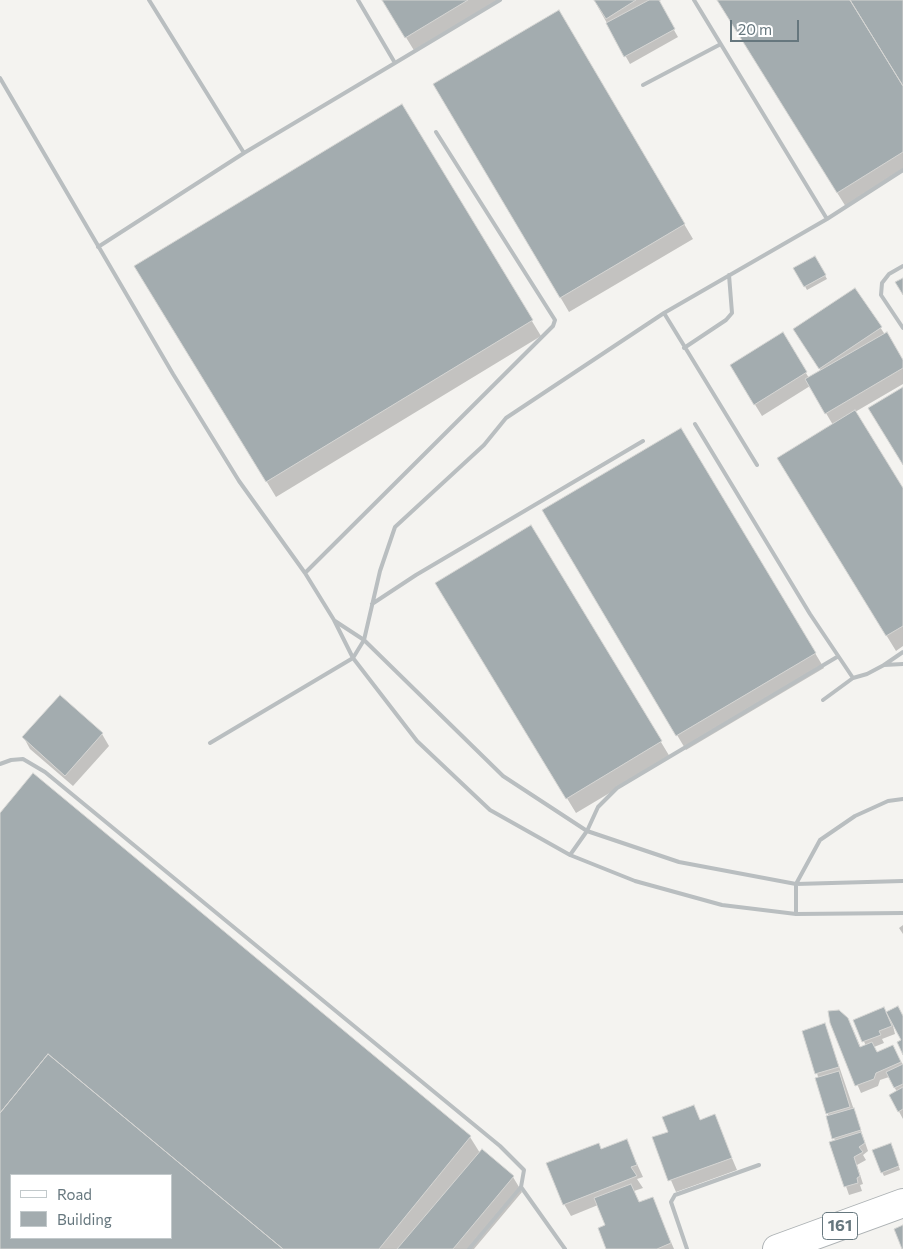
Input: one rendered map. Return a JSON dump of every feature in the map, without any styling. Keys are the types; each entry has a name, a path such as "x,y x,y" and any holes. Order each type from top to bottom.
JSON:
{"main road":[{"name":"161","path":"777,1249 903,1203"}],"lane":[{"path":"149,0 244,153"},
{"path":"358,0 394,63"},
{"path":"98,247 244,153 500,0"},
{"path":"694,0 719,45 827,219"},
{"path":"643,85 719,45"},
{"path":"0,78 98,247 239,481 305,573 334,620 352,658 417,741 490,810 570,855 635,881 722,905 796,914 903,913"},
{"path":"305,573 554,326 556,320 436,132"},
{"path":"210,742 352,658 364,640 372,604 396,527 484,445 506,418 664,313 827,219 903,170"},
{"path":"903,266 889,274 882,283 882,295 903,328"},
{"path":"684,348 726,320 732,313 729,275"},
{"path":"664,313 758,466"},
{"path":"695,424 837,657 852,678"},
{"path":"372,604 416,575 643,441"},
{"path":"334,620 364,640 503,776 587,831 679,862 796,884 903,881"},
{"path":"823,700 852,678 867,674 903,652"},
{"path":"570,855 587,831 598,807 617,788 837,657"},
{"path":"884,665 903,664"},
{"path":"0,764 10,760 23,759 44,772 500,1146 524,1170 521,1187 469,1249"},
{"path":"796,914 796,884 820,840 855,816 888,801 903,799"},
{"path":"686,1249 672,1202 675,1196 759,1165"},
{"path":"521,1187 565,1249"}],"building":[{"path":"382,0 468,0 405,38"},
{"path":"594,0 636,0 606,19"},
{"path":"649,0 659,0 675,29 624,57 606,23"},
{"path":"717,0 850,0 903,86 903,152 837,193"},
{"path":"850,0 903,0 903,86"},
{"path":"559,10 685,224 560,298 433,84"},
{"path":"402,104 533,320 266,482 134,266"},
{"path":"815,256 826,275 804,287 793,268"},
{"path":"903,278 903,295 895,282"},
{"path":"855,288 882,327 819,369 793,329"},
{"path":"783,332 807,372 754,405 730,365"},
{"path":"887,332 903,360 903,368 825,414 805,379"},
{"path":"903,387 903,465 868,408"},
{"path":"855,410 903,488 903,626 886,636 777,458"},
{"path":"681,428 816,653 676,736 542,510"},
{"path":"531,525 662,741 566,799 435,583"},
{"path":"60,695 103,733 65,776 22,737"},
{"path":"33,773 471,1136 379,1249 283,1249 48,1054 0,1113 0,813"},
{"path":"898,1006 903,1016 903,1055 897,1042 901,1040 886,1012"},
{"path":"884,1007 892,1026 879,1031 881,1035 862,1042 853,1020"},
{"path":"839,1010 848,1018 860,1047 872,1042 877,1052 893,1045 901,1062 876,1073 874,1079 855,1086 830,1023 828,1011"},
{"path":"825,1023 839,1067 815,1074 802,1031"},
{"path":"48,1054 283,1249 0,1249 0,1113"},
{"path":"903,1064 903,1084 894,1088 886,1072"},
{"path":"839,1071 850,1107 826,1114 815,1078"},
{"path":"903,1087 903,1109 898,1112 889,1095"},
{"path":"694,1105 700,1120 715,1114 732,1158 668,1181 652,1137 668,1132 662,1117"},
{"path":"854,1108 861,1130 832,1139 826,1116"},
{"path":"861,1132 865,1143 859,1147 863,1152 854,1157 860,1176 857,1178 858,1183 844,1187 829,1142"},
{"path":"627,1139 637,1165 631,1167 637,1176 563,1205 546,1163 599,1143 601,1149"},
{"path":"891,1143 899,1166 881,1173 872,1150"},
{"path":"482,1149 514,1176 453,1249 397,1249"},
{"path":"631,1184 639,1202 653,1197 671,1243 657,1249 606,1249 598,1228 605,1225 594,1198"},
{"path":"903,1225 903,1249 902,1249 894,1229"}]}
